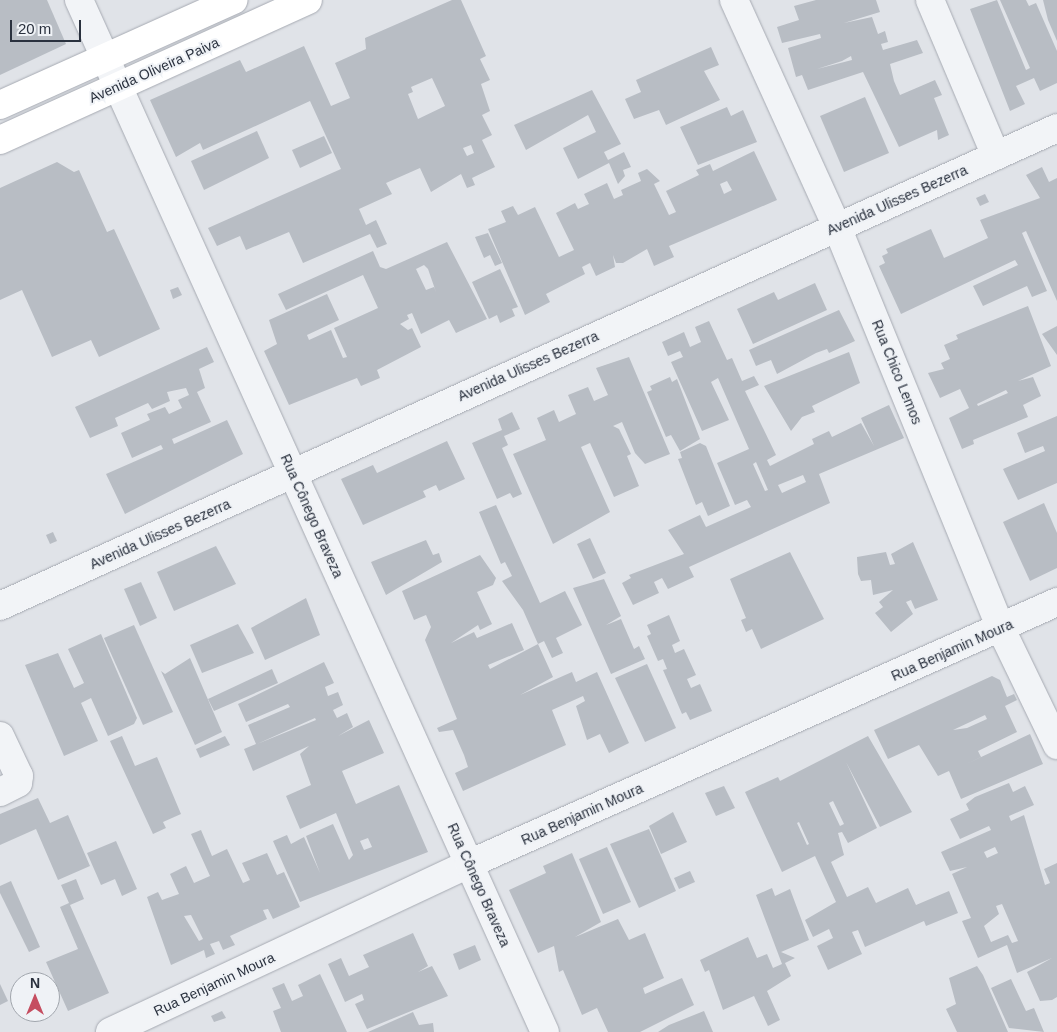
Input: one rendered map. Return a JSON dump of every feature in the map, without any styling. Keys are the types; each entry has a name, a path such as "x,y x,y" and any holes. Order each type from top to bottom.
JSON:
{"main road":[{"path":"0,105 234,0"},
{"name":"Avenida Oliveira Paiva","path":"0,140 308,0"}],"street":[{"name":"Rua Cônego Braveza","path":"79,0 545,1032"},
{"name":"Rua Chico Lemos","path":"734,0 837,227 1001,629 1057,745"},
{"path":"930,0 996,156"},
{"name":"Avenida Ulisses Bezerra","path":"0,606 1057,128"},
{"name":"Rua Benjamin Moura","path":"110,1032 469,864 1001,629 1057,602"},
{"path":"0,736 19,776 18,783 0,792"}],"building":[{"path":"0,0 47,0 66,44 0,75"},
{"path":"452,0 461,0 486,56 480,59 490,80 481,84 490,111 482,115 492,135 482,140 495,167 472,178 475,185 467,188 461,174 431,192 420,168 386,183 392,194 359,209 366,225 376,220 387,244 377,248 370,234 303,263 289,232 246,250 240,236 217,246 208,228 341,169 310,101 203,150 200,143 176,157 150,100 240,60 246,72 304,46 331,106 350,98 335,63 366,49 365,38","holes":["432,78 445,106 418,119 408,94 413,92 411,87","471,145 474,153 467,156 463,148"]},
{"path":"816,0 876,0 880,12 844,23 872,17 878,34 885,31 888,42 881,44 883,50 917,40 923,53 890,64 894,81 900,95 935,80 942,95 934,98 949,135 938,140 937,130 899,147 863,72 808,90 802,75 796,77 788,48 821,38 820,34 782,43 777,27 799,20 794,6","holes":["851,56 852,60 817,69"]},
{"path":"997,0 1026,70 1030,68 1000,0 1026,0 1029,6 1036,3 1057,51 1057,83 1040,91 1034,78 1016,86 1025,104 1010,111 970,9"},
{"path":"1043,0 1057,0 1057,41 1048,20"},
{"path":"711,47 719,65 704,71 720,100 666,125 659,110 634,119 625,99 641,92 636,80"},
{"path":"592,90 621,144 604,152 608,160 624,152 631,167 623,170 625,176 618,184 609,163 578,179 563,148 596,132 588,115 526,150 514,125"},
{"path":"865,97 889,153 844,172 820,116"},
{"path":"727,107 731,116 743,110 757,142 698,165 680,127"},
{"path":"257,131 269,158 204,190 191,161"},
{"path":"324,136 332,153 300,168 292,150"},
{"path":"754,151 777,200 669,246 674,257 654,266 647,249 623,263 616,263 613,255 615,267 596,276 590,263 582,267 585,274 546,294 550,302 525,315 488,229 506,222 501,211 513,206 518,215 535,207 559,257 574,250 556,213 575,203 578,209 589,204 584,194 607,183 614,199 623,195 621,190 641,181 638,173 647,169 660,181 654,184 669,215 676,212 666,191 699,175 696,170 710,164 713,171","holes":["727,181 732,190 724,194 720,184"]},
{"path":"57,162 74,172 79,170 107,232 114,229 160,329 99,357 91,340 52,357 22,290 0,300 0,188"},
{"path":"1042,167 1049,182 1057,178 1057,301 1026,231 1022,233 1047,291 1032,297 1027,286 983,306 973,286 1018,265 1015,260 901,314 879,266 885,263 882,256 888,253 886,249 931,229 944,258 988,238 980,220 1040,198 1026,175"},
{"path":"985,194 989,202 980,206 976,198"},
{"path":"488,233 502,263 495,266 490,255 484,258 475,237"},
{"path":"447,242 487,319 456,333 449,320 421,334 412,313 407,315 409,319 400,324 408,330 412,328 421,347 377,370 380,378 361,386 357,378 289,405 264,351 277,344 269,320 327,294 339,320 307,335 309,340 331,330 343,358 347,357 334,328 378,308 363,275 286,310 278,294 373,251 380,267 386,269","holes":["424,265 428,269 436,292 434,287 426,290 416,269"]},
{"path":"500,269 518,307 512,309 515,316 500,323 497,315 489,319 472,282"},
{"path":"815,283 827,310 753,344 737,309 774,292 778,300"},
{"path":"178,287 182,295 173,299 170,290"},
{"path":"1028,306 1051,366 1018,381 1033,377 1041,396 1023,405 1028,417 973,440 974,444 962,449 949,418 969,408 960,389 940,398 928,373 944,369 941,363 950,359 944,345 958,339 956,335","holes":["1006,390 1008,393 978,406 977,404"]},
{"path":"839,310 855,341 829,353 827,349 816,353 777,374 771,360 756,366 749,350"},
{"path":"709,321 727,360 732,358 742,381 754,376 759,385 745,391 776,455 767,460 770,466 814,444 812,439 829,431 832,437 861,423 874,446 861,418 889,405 904,438 819,474 830,503 689,567 694,577 668,589 662,578 654,582 659,593 633,605 622,583 631,578 629,575 684,554 668,530 700,515 706,527 751,507 747,500 735,505 717,463 749,449 718,378 711,382 729,420 702,431 671,362 683,357 680,351 668,356 662,342 684,332 690,347 701,342 695,327","holes":["756,462 768,490 765,491 753,464","803,475 806,482 782,493 778,485"]},
{"path":"1057,326 1057,355 1042,334"},
{"path":"207,347 214,362 199,369 205,388 197,392 211,422 172,439 174,444 227,420 243,454 125,514 106,474 163,449 161,445 132,458 121,433 150,420 147,414 165,407 169,414 182,408 178,400 189,395 186,388 167,392 170,401 152,409 148,403 115,418 118,426 90,438 75,407"},
{"path":"849,352 860,383 812,406 815,412 802,417 791,431 764,386"},
{"path":"629,357 670,454 645,464 635,453 622,422 613,426 619,429 631,454 627,456 639,486 614,497 590,443 581,447 610,512 553,544 513,454 546,440 537,418 554,410 559,422 576,414 568,395 588,387 594,401 608,395 596,368"},
{"path":"670,377 672,382 677,379 700,439 680,451 671,435 666,437 647,392 652,390 650,386"},
{"path":"512,412 520,429 504,436 508,445 502,448 522,494 513,498 510,493 497,499 472,443 502,430 498,419"},
{"path":"1057,416 1057,483 1018,500 1003,469 1045,451 1043,446 1025,453 1017,433"},
{"path":"447,441 465,479 439,491 436,485 423,491 426,497 363,525 341,479 373,465 377,473"},
{"path":"700,443 706,446 730,506 708,516 702,502 696,505 678,459 682,458 680,452"},
{"path":"1044,503 1057,533 1057,568 1030,581 1003,522"},
{"path":"496,505 540,603 565,591 582,625 556,638 563,653 552,658 544,641 538,644 523,610 502,581 512,576 505,562 501,564 479,512"},
{"path":"53,532 57,541 50,544 46,535"},
{"path":"590,538 606,573 593,579 577,544"},
{"path":"426,540 433,555 439,553 442,562 386,595 371,562"},
{"path":"913,542 938,600 915,609 911,600 906,602 913,614 891,632 875,613 883,607 879,602 893,590 873,595 871,580 861,581 858,574 857,557 886,552 890,565 895,564 891,554"},
{"path":"216,546 236,584 174,611 157,572"},
{"path":"790,552 824,619 761,649 752,629 746,632 741,620 746,618 730,579"},
{"path":"480,555 496,578 493,585 477,592 492,624 480,630 478,625 451,643 474,632 477,638 512,623 524,650 488,665 490,669 538,644 553,677 520,695 572,672 576,682 597,672 629,743 609,753 600,734 587,740 576,706 585,701 583,696 552,710 566,745 463,791 455,773 468,767 464,755 453,730 439,732 437,728 457,719 425,640 431,627 426,615 414,620 402,591"},
{"path":"604,579 621,616 606,625 621,619 634,649 639,646 645,659 611,674 573,588"},
{"path":"141,582 157,618 140,626 124,589"},
{"path":"306,598 320,635 265,660 251,628"},
{"path":"669,615 680,641 672,645 675,653 684,649 696,675 687,679 691,688 700,684 712,711 690,720 686,712 682,714 663,670 667,669 663,659 658,661 647,636 651,634 647,625"},
{"path":"238,624 254,653 202,673 190,645"},
{"path":"134,625 173,712 143,725 104,638"},
{"path":"101,634 137,718 134,724 108,736 91,698 81,703 98,741 64,756 25,665 58,653 74,688 84,683 68,649"},
{"path":"190,658 222,732 195,745 161,671 165,674"},
{"path":"324,662 334,683 325,687 328,696 338,692 343,705 333,710 337,718 347,713 353,727 338,736 369,720 384,753 342,771 356,804 399,785 428,852 300,902 273,841 287,835 291,844 304,837 320,873 306,836 333,824 349,860 353,855 336,813 300,829 286,796 311,785 300,754 309,746 253,771 244,749 256,744 248,725 290,707 288,704 246,722 238,704","holes":["315,718 316,720 257,744","368,838 372,847 364,850 360,841"]},
{"path":"647,664 676,728 645,742 615,678"},
{"path":"272,669 278,683 214,711 208,699"},
{"path":"992,676 1000,680 1007,697 1014,694 1017,700 1005,706 1017,732 978,751 981,757 962,766 1030,734 1043,764 961,799 949,771 938,776 919,745 888,759 874,730","holes":["985,715 987,719 967,728 953,730"]},
{"path":"122,736 135,766 157,757 181,814 163,822 166,828 153,834 110,741"},
{"path":"225,736 230,745 200,758 196,749"},
{"path":"868,736 912,812 880,827 846,762 877,828 848,843 842,832 838,833 844,855 831,862 847,897 868,887 876,903 908,888 916,905 949,891 958,913 926,926 924,921 865,947 858,930 852,932 862,954 828,970 817,946 833,938 829,929 813,937 805,920 836,902 815,856 782,872 745,792 778,777 780,781","holes":["833,801 844,824 840,826 829,803","799,822 809,844 807,845 797,823"]},
{"path":"1009,783 1013,792 1025,786 1034,805 1009,816 1011,821 1024,815 1045,885 1050,883 1044,869 1057,863 1057,997 1052,1000 1040,1001 1027,972 1052,958 1017,973 1007,945 978,958 962,921 971,918 952,874 967,867 950,871 941,852 991,830 989,826 960,839 950,819 969,810 966,804 975,797","holes":["995,847 998,853 987,858 984,852","1002,904 1018,941 1012,943 1008,935 991,942 984,926 999,914 996,906"]},
{"path":"724,786 735,808 716,816 705,793"},
{"path":"38,798 50,823 68,815 90,866 58,880 36,829 0,845 0,814"},
{"path":"673,812 687,842 661,854 649,826"},
{"path":"649,829 676,891 639,908 610,844"},
{"path":"201,830 212,856 227,849 243,883 250,880 242,863 267,853 277,875 284,872 300,907 273,919 268,909 263,910 267,919 230,936 235,945 223,950 219,941 210,944 215,954 206,958 204,950 171,965 147,897 158,892 162,900 179,894 170,874 186,866 194,883 210,876 191,834","holes":["191,915 203,939 199,941 184,916"]},
{"path":"116,841 137,889 122,896 115,879 101,885 87,853"},
{"path":"607,847 631,902 603,914 579,859"},
{"path":"572,853 601,922 575,937 618,919 629,940 645,933 664,978 643,988 645,994 682,978 694,1005 640,1032 608,1032 597,1008 582,1015 563,970 559,972 554,946 538,953 509,890 546,873 543,866"},
{"path":"690,871 695,882 679,889 674,878"},
{"path":"76,879 84,899 70,905 109,993 68,1011 60,993 60,972 50,972 46,962 78,949 60,907 69,903 61,885"},
{"path":"11,881 40,947 29,952 0,893 0,886"},
{"path":"772,888 775,896 790,889 809,940 781,952 795,958 785,963 791,976 767,991 780,1020 768,1026 754,996 723,1010 709,970 705,972 700,960 748,937 757,958 767,954 773,968 782,964 756,895"},
{"path":"413,933 428,966 418,972 432,966 448,996 367,1029 355,1004 364,1000 362,994 345,1002 328,964 341,958 349,976 369,967 363,955"},
{"path":"475,945 481,960 459,970 453,954"},
{"path":"977,966 983,975 1008,1032 957,1032 946,1009 956,1004 949,978"},
{"path":"320,974 347,1032 281,1032 273,1011 281,1008 272,988 284,983 292,1001 303,996 298,985"},
{"path":"1011,979 1026,1011 1034,1008 1044,1032 1009,1028 991,988"},
{"path":"0,984 8,1001 0,1005"},
{"path":"222,1011 226,1018 214,1022 211,1016"},
{"path":"704,1011 713,1032 658,1032 669,1025"},
{"path":"413,1012 419,1025 433,1023 434,1032 368,1032"}]}
